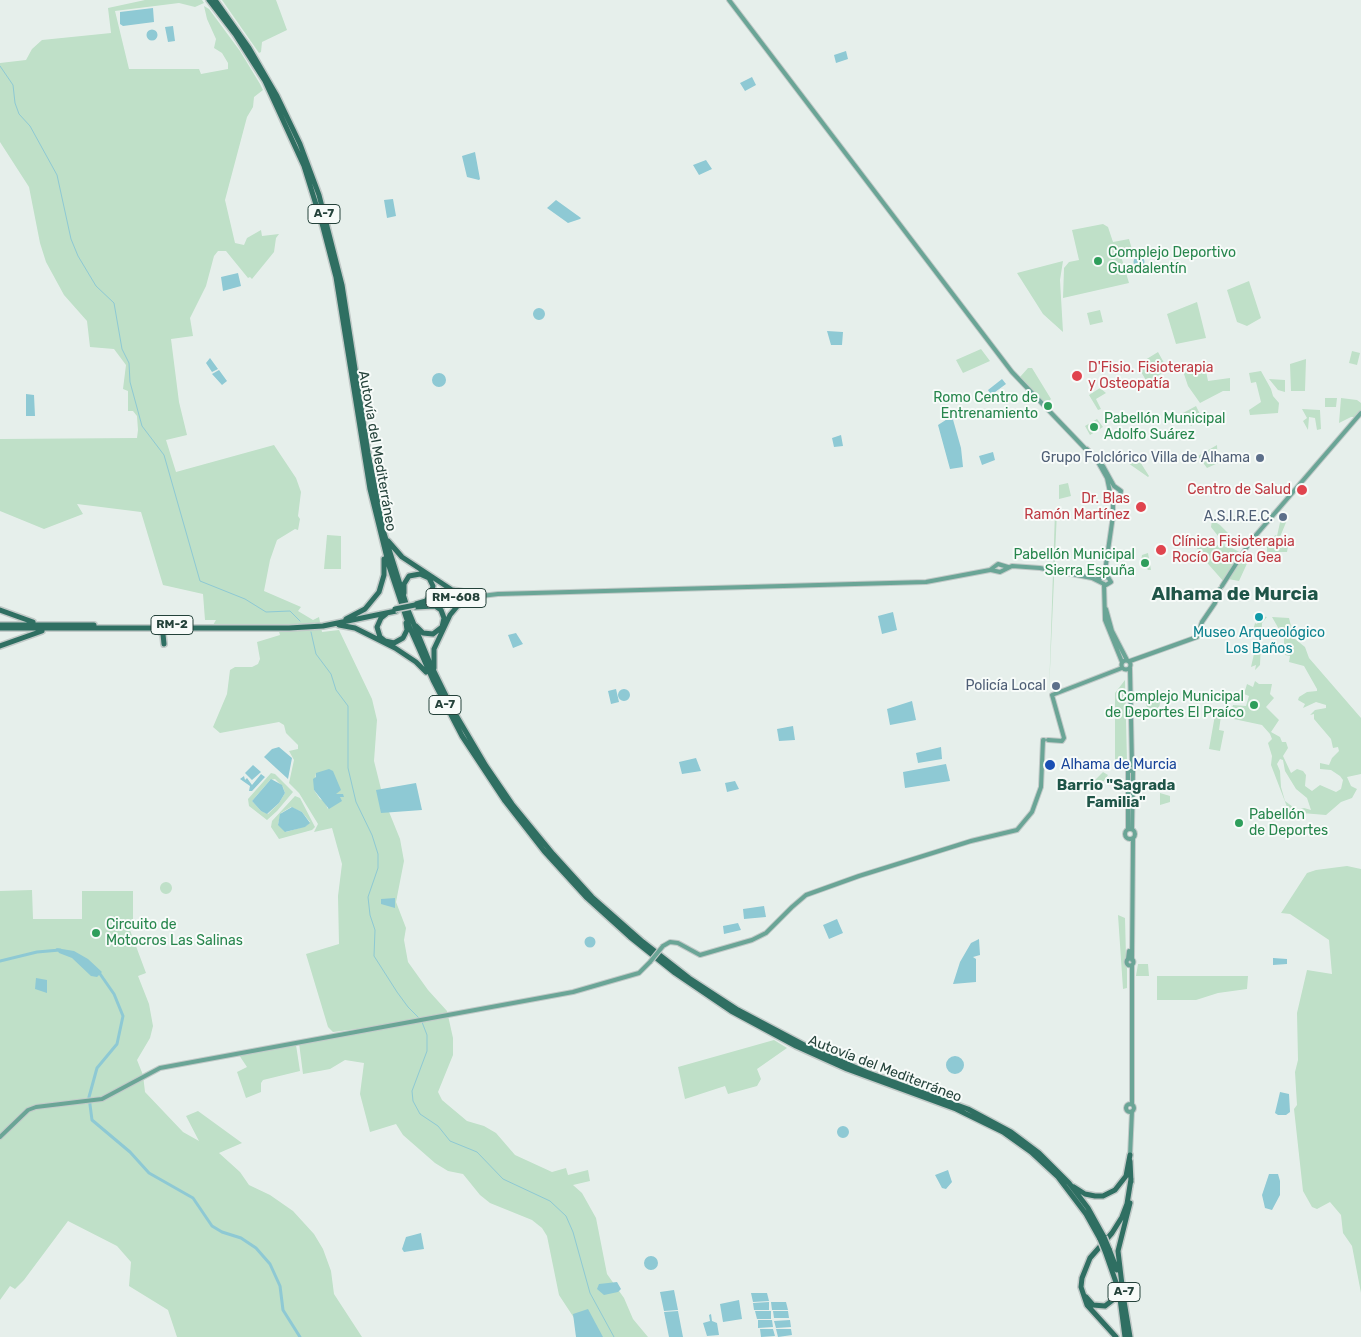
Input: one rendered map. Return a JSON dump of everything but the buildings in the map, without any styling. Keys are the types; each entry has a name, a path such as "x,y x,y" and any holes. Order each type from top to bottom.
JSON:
{"highway":[{"name":"Autovía del Mediterráneo","path":"209,0 235,34 265,81 292,138 312,189 340,299 377,513 401,604 433,680 473,754 524,827 581,892 650,953 714,1000 775,1036 847,1069 968,1114 1004,1132 1031,1149 1069,1183 1088,1208 1107,1250 1119,1284 1130,1337"},
{"name":"Autovía del Mediterráneo","path":"215,0 250,48 278,96 300,144 319,195 343,292 377,513 413,625 437,679 461,725 512,804 567,870 615,918 689,978 738,1010 791,1039 866,1072 977,1113 1000,1125 1051,1164 1058,1178 1102,1238"},
{"path":"377,513 413,619 461,725"},
{"path":"377,513 384,555 407,630 399,641 389,642 380,637 377,627 381,618 396,610"},
{"path":"388,541 398,554 452,590 479,596"},
{"path":"344,620 365,609 378,592 384,575 384,555"},
{"path":"404,593 404,584 409,576 420,574 429,578 433,586 431,594 426,601 415,606"},
{"path":"434,669 434,649 452,611 465,600 479,596"},
{"path":"413,619 420,631 428,634 439,630 444,622 443,615 438,608 430,605 415,606"},
{"name":"RM-2","path":"0,626 181,628 323,626 415,606"},
{"path":"0,610 30,622 54,625"},
{"name":"RM-2","path":"0,626 322,624 396,610"},
{"path":"323,626 349,625 416,662 433,680"},
{"path":"0,646 31,633 72,628"},
{"path":"129,628 161,631 166,644 168,632 181,628"},
{"path":"1069,1183 1092,1196 1103,1196 1112,1192 1124,1181 1130,1155"},
{"path":"1130,1161 1131,1178 1131,1191 1130,1207 1118,1251 1119,1284 1114,1300 1105,1306 1093,1305 1085,1294 1086,1272 1094,1257 1122,1224 1131,1191"},
{"path":"1116,1337 1083,1297 1082,1278 1090,1258 1112,1233 1122,1217 1127,1204 1131,1178"},
{"name":"Autovía del Mediterráneo","path":"1119,1284 1125,1337"}],"main road":[{"path":"730,0 1018,378 1103,466 1116,488 1122,493 1115,499"},
{"path":"0,1137 28,1110 36,1107 100,1100 144,1075 162,1068 424,1018 573,992 639,973 663,946 670,942 678,943 700,955 752,940 766,933 792,906 806,896 859,876 967,842 1015,831 1027,820 1034,808 1041,786 1042,740 1063,740 1064,735 1052,695 1198,636 1201,623 1218,596 1220,587 1248,545 1361,413"},
{"path":"1087,449 1103,469 1115,499 1105,581 1105,603 1108,618 1130,663 1132,692 1130,768"},
{"path":"1111,492 1116,488"},
{"path":"415,606 498,594 926,582 990,570 996,568 998,564 1005,567 1015,566 1075,574 1105,581"},
{"path":"1105,581 1106,620 1129,686 1130,829 1125,835 1131,838"},
{"path":"1123,666 1130,663"},
{"path":"1130,829 1135,834 1131,838 1130,1161"}],"green space":[{"path":"145,0 202,0 204,3 195,7 179,3 115,11 129,69 199,69 201,74 228,69 228,63 222,53 214,48 216,39 207,19 204,6 209,9 240,51 263,90 254,97 253,107 247,117 225,200 235,243 244,245 247,238 261,230 262,236 279,234 276,238 274,252 252,279 248,278 226,251 218,251 214,256 206,286 190,318 193,336 171,339 179,402 187,435 166,440 176,472 274,445 296,478 301,492 298,530 295,529 277,540 270,560 264,591 301,607 298,611 313,620 319,617 322,632 339,630 372,699 377,720 374,761 383,797 400,839 404,861 396,902 406,928 404,940 408,962 428,990 447,1011 453,1038 453,1055 438,1092 442,1100 467,1121 484,1126 496,1133 515,1155 552,1172 566,1168 568,1175 588,1170 590,1181 573,1185 582,1193 596,1218 607,1274 624,1298 633,1319 648,1337 584,1337 559,1295 547,1236 542,1228 532,1220 490,1203 480,1195 463,1174 448,1171 435,1163 403,1135 396,1124 370,1132 360,1094 364,1063 345,1060 330,1069 303,1074 299,1043 381,1026 333,1032 328,1027 306,954 339,944 338,896 342,864 332,828 314,832 318,824 299,793 289,783 294,760 289,751 298,749 298,745 286,733 284,725 279,722 220,733 213,727 227,694 230,670 235,667 252,667 258,664 260,659 257,642 280,635 277,625 213,625 216,620 205,620 203,594 163,585 141,512 77,504 83,514 44,529 0,511 0,439 137,438 137,416 133,411 128,411 128,391 123,389 126,365 114,349 90,347 87,321 64,295 46,262 40,243 29,187 0,142 0,63 26,60 32,49 42,40 111,33 108,8","holes":["316,773 326,785 328,793 323,797 329,801 328,809 324,801 320,799 314,790"]},
{"path":"222,0 276,0 287,30 262,42 261,52 259,53"},
{"name":"Complejo Deportivo Guadalentín","path":"1103,224 1108,227 1113,242 1129,239 1133,253 1121,256 1129,283 1063,298 1064,268 1069,262 1079,260 1072,230"},
{"path":"1063,261 1060,280 1063,332 1043,314 1017,273"},
{"path":"1249,281 1261,318 1247,326 1237,322 1227,290"},
{"path":"1197,302 1206,338 1176,344 1167,314"},
{"path":"1100,310 1103,322 1090,325 1087,313"},
{"path":"981,349 990,361 963,373 956,360"},
{"path":"1352,351 1360,353 1357,365 1349,363"},
{"path":"1158,352 1168,370 1147,382 1137,365"},
{"path":"1306,359 1305,391 1291,391 1290,364"},
{"path":"1205,366 1208,381 1230,378 1230,391 1223,391 1200,403 1188,386 1182,368"},
{"path":"1028,368 1032,368 1051,399 1046,404 1020,377"},
{"path":"1261,371 1273,396 1279,403 1278,413 1250,415 1249,410 1261,402 1256,382 1251,383 1249,373"},
{"path":"1269,379 1285,380 1285,392 1278,390"},
{"path":"1100,388 1106,393 1096,399 1101,409 1098,410 1089,395"},
{"path":"1325,398 1337,398 1336,407 1325,407"},
{"path":"1341,398 1357,400 1361,403 1361,410 1356,417 1351,417 1339,423"},
{"path":"1196,406 1202,418 1191,426 1183,413"},
{"path":"1302,409 1320,410 1321,429 1317,430 1315,418 1309,417 1308,430 1303,421 1307,418"},
{"name":"Pabellón Municipal Adolfo Suárez","path":"1097,419 1103,427 1090,435 1085,426"},
{"path":"1217,445 1218,463 1207,468 1198,456"},
{"path":"1137,457 1149,476 1148,477 1128,463"},
{"path":"1068,483 1071,496 1059,499 1059,485"},
{"path":"1055,511 1057,511 1049,692 1053,572"},
{"path":"1286,511 1285,519 1287,520 1280,537 1281,540 1289,542 1287,552 1267,552 1267,541 1272,543 1275,535 1277,536 1281,518 1283,518"},
{"path":"1212,520 1229,534 1218,536 1211,527"},
{"path":"327,535 341,536 341,569 324,569"},
{"path":"1212,540 1216,546 1224,542 1225,547 1232,548 1241,553 1224,582 1202,557 1197,548 1196,543"},
{"name":"Pabellón Municipal Sierra Espuña","path":"1148,553 1151,570 1142,566 1141,561 1142,555"},
{"path":"1244,554 1250,557 1239,581 1228,579"},
{"path":"1261,616 1267,617 1262,623 1260,665 1255,670 1256,665 1251,667 1258,636 1252,634 1255,623 1257,624"},
{"path":"1272,617 1289,618 1291,626 1293,625 1297,630 1305,631 1307,634 1304,639 1297,636 1295,639 1305,647 1309,658 1361,718 1361,774 1347,777 1351,786 1357,789 1352,798 1341,802 1326,815 1289,812 1271,765 1272,756 1268,743 1272,739 1270,734 1262,725 1229,718 1233,705 1246,706 1249,696 1244,694 1247,684 1253,687 1255,681 1259,684 1272,684 1270,694 1274,698 1266,707 1279,720 1271,732 1280,737 1282,742 1286,742 1288,748 1283,756 1291,773 1297,769 1303,771 1306,775 1305,786 1312,791 1320,785 1336,792 1341,789 1343,780 1340,776 1331,770 1320,769 1320,763 1329,765 1332,758 1339,751 1338,747 1333,748 1331,739 1314,719 1314,714 1310,715 1315,710 1326,708 1326,705 1316,702 1303,708 1305,704 1298,700 1299,697 1307,692 1317,691 1317,689 1304,666 1289,662 1290,656 1285,655 1288,650 1284,646 1284,638","holes":["1280,759 1283,760 1285,771 1296,789 1307,798 1311,810 1304,808 1297,810 1285,801 1277,764"]},
{"path":"1125,680 1127,762 1124,765 1115,760 1115,693"},
{"path":"1153,696 1158,698 1160,703 1158,708 1153,710 1148,708 1146,703 1148,698"},
{"path":"1215,715 1221,716 1219,730 1224,731 1220,751 1209,749"},
{"path":"1103,772 1108,775 1098,789 1091,784"},
{"path":"271,773 275,774 293,792 267,820 249,806 248,799","holes":["275,779 283,787 285,793 279,803 268,814 261,811 252,801 270,780"]},
{"path":"1160,793 1170,796 1170,802 1160,805"},
{"path":"295,796 300,798 315,827 312,830 279,839 271,827 272,821","holes":["291,807 302,812 310,822 306,826 286,832 278,824 281,813"]},
{"path":"1347,866 1361,869 1361,1293 1352,1246 1343,1233 1341,1215 1330,1202 1317,1209 1312,1207 1303,1191 1294,1109 1297,1105 1295,1072 1298,1060 1297,1013 1307,970 1332,974 1329,940 1290,914 1281,913 1307,873"},
{"path":"168,882 171,883 171,893 164,894 161,893 160,886 161,883"},
{"path":"32,890 33,919 82,919 82,891 133,891 133,922 129,923 130,930 146,973 138,976 149,1004 153,1026 150,1038 137,1060 143,1075 145,1092 183,1132 199,1141 186,1116 198,1111 242,1143 219,1153 240,1172 249,1185 270,1195 293,1211 314,1234 323,1249 331,1271 334,1294 362,1337 177,1337 168,1310 129,1286 131,1262 117,1246 68,1221 24,1280 15,1289 10,1286 0,1300 0,891"},
{"path":"1118,915 1125,918 1126,957 1124,961 1127,968 1127,988 1123,989"},
{"path":"1138,964 1148,964 1149,976 1136,976"},
{"path":"1157,976 1248,976 1247,989 1218,993 1196,1000 1157,1000"},
{"path":"774,1040 787,1048 757,1069 761,1079 757,1086 728,1094 725,1086 685,1099 678,1067"},
{"path":"296,1045 300,1071 263,1080 261,1092 246,1098 237,1072 247,1067 239,1055"}],"water":[{"path":"153,8 154,22 123,26 120,24 120,12"},
{"path":"173,26 175,41 168,42 165,27"},
{"path":"152,29 158,35 152,41 146,35"},
{"path":"846,51 848,59 836,63 834,55"},
{"path":"752,77 756,85 745,91 740,83"},
{"path":"475,152 479,180 467,177 462,156"},
{"path":"706,160 712,169 699,175 693,165"},
{"path":"393,199 396,216 387,218 384,200"},
{"path":"556,200 581,218 568,223 547,208"},
{"path":"1139,256 1145,262 1139,268 1133,262"},
{"path":"238,273 241,286 223,291 221,277"},
{"path":"539,308 545,314 539,320 533,314"},
{"path":"827,331 843,332 842,345 831,345"},
{"path":"210,358 218,369 212,372 206,363"},
{"path":"219,370 227,381 222,385 212,374"},
{"path":"439,373 444,375 446,380 444,385 439,387 434,385 432,380 434,375"},
{"path":"1002,379 1006,384 991,395 988,390"},
{"path":"26,394 34,395 35,416 26,416"},
{"path":"952,416 961,448 963,467 950,469 938,425"},
{"path":"841,435 843,446 834,447 832,438"},
{"path":"993,452 995,460 982,465 979,456"},
{"path":"893,612 897,630 882,634 878,616"},
{"path":"516,633 523,644 513,648 508,635"},
{"path":"616,689 619,702 611,704 608,691"},
{"path":"624,689 630,695 624,701 618,695"},
{"path":"912,701 916,720 890,725 887,709"},
{"path":"793,726 795,740 779,741 777,729"},
{"path":"279,747 292,758 288,779 264,757 272,749"},
{"path":"941,747 942,759 918,763 916,753"},
{"path":"696,758 701,771 682,774 679,762"},
{"path":"946,764 950,781 905,788 903,772"},
{"path":"253,765 261,772 252,780 245,773"},
{"path":"329,769 333,771 341,790 336,794 343,794 344,797 340,797 342,801 329,809 314,790 313,779 316,777 316,773"},
{"path":"261,774 265,777 252,791 249,791 250,786 240,779 244,776 245,780 247,778 252,785"},
{"path":"271,779 282,785 285,793 279,803 267,814 261,811 252,801"},
{"path":"735,781 739,789 727,792 725,783"},
{"path":"416,783 422,810 381,813 376,790"},
{"path":"292,807 302,812 310,823 305,827 285,832 278,825 280,814"},
{"path":"395,898 395,908 381,904 381,899"},
{"path":"764,906 766,917 744,919 743,909"},
{"path":"837,919 843,933 829,939 823,925"},
{"path":"738,923 741,930 724,934 723,926"},
{"path":"590,936 596,942 590,948 584,942"},
{"path":"979,939 980,955 973,957 976,959 976,982 953,984 960,962 971,943"},
{"path":"56,948 74,951 88,959 102,972 97,977 91,976 72,958 59,953"},
{"path":"1273,958 1287,959 1287,964 1273,965"},
{"path":"36,978 47,980 47,993 35,989"},
{"path":"955,1056 961,1059 964,1065 961,1071 955,1074 949,1071 946,1065 949,1059"},
{"path":"1280,1092 1289,1094 1290,1112 1286,1115 1275,1113"},
{"path":"841,1126 845,1126 849,1132 845,1138 841,1138 837,1134 837,1130"},
{"path":"948,1170 952,1182 946,1189 942,1188 935,1175"},
{"path":"1269,1174 1278,1174 1280,1181 1280,1195 1272,1210 1265,1208 1262,1195"},
{"path":"421,1233 424,1249 404,1252 402,1249 406,1237"},
{"path":"651,1256 656,1258 658,1263 656,1268 651,1270 646,1268 644,1263 646,1258"},
{"path":"617,1282 621,1289 618,1292 604,1295 597,1289 599,1284"},
{"path":"674,1290 678,1310 664,1311 660,1292"},
{"path":"751,1293 767,1293 769,1301 753,1302"},
{"path":"739,1300 742,1319 723,1322 720,1304"},
{"path":"769,1302 769,1310 754,1310 753,1303"},
{"path":"771,1302 786,1302 788,1310 772,1310"},
{"path":"588,1309 603,1337 576,1337 573,1314"},
{"path":"678,1311 683,1337 669,1337 664,1312"},
{"path":"755,1311 771,1311 771,1319 757,1319"},
{"path":"773,1311 788,1311 789,1318 774,1318"},
{"path":"711,1314 712,1321 717,1323 719,1335 707,1336 703,1323 710,1321 709,1315"},
{"path":"758,1320 772,1320 773,1327 758,1328"},
{"path":"790,1320 791,1327 776,1328 774,1321"},
{"path":"760,1329 773,1329 775,1336 761,1337"},
{"path":"776,1329 791,1329 792,1335 778,1337"}],"waterway":[{"path":"0,66 13,85 15,103 19,114 30,126 57,175 71,239 78,256 96,286 114,303 122,349 129,363 130,382 142,426 164,455 200,581 245,599 266,612 290,611 300,621"},
{"path":"311,632 316,654 331,674 336,690 348,706 348,768 356,802 372,835 378,854 378,868 368,897 370,915 375,930 374,956 397,992 420,1019"},
{"path":"0,961 37,952 60,950"},
{"path":"98,971 114,994 123,1016 117,1044 97,1068 89,1097 92,1120 130,1152 149,1173 193,1198 212,1226 222,1232 241,1238 256,1248 270,1264 280,1286 283,1310 300,1337"},
{"path":"422,1022 427,1035 427,1051 412,1091 413,1101 420,1114 438,1126 450,1141 477,1152 503,1179 550,1201 566,1216 573,1232 590,1293 614,1337"}],"place":[{"name":"Complejo Deportivo Guadalentín","path":"1098,261"},
{"name":"D'Fisio. Fisioterapia y Osteopatía","path":"1077,376"},
{"name":"Romo Centro de Entrenamiento","path":"1048,406"},
{"name":"Pabellón Municipal Adolfo Suárez","path":"1094,427"},
{"name":"Grupo Folclórico Villa de Alhama","path":"1260,458"},
{"name":"Centro de Salud","path":"1302,490"},
{"name":"Dr. Blas Ramón Martínez","path":"1141,507"},
{"name":"A.S.I.R.E.C.","path":"1283,517"},
{"name":"Clínica Fisioterapia Rocío García Gea","path":"1161,550"},
{"name":"Pabellón Municipal Sierra Espuña","path":"1145,563"},
{"name":"Museo Arqueológico Los Baños","path":"1259,617"},
{"name":"Policía Local","path":"1056,686"},
{"name":"Complejo Municipal de Deportes El Praíco","path":"1254,705"},
{"name":"Alhama de Murcia","path":"1050,765"},
{"name":"Pabellón de Deportes","path":"1239,823"},
{"name":"Circuito de Motocros Las Salinas","path":"96,933"}],"district":[{"name":"Alhama de Murcia","path":"1235,595"},
{"name":"Barrio \"Sagrada Familia\"","path":"1116,794"}]}
